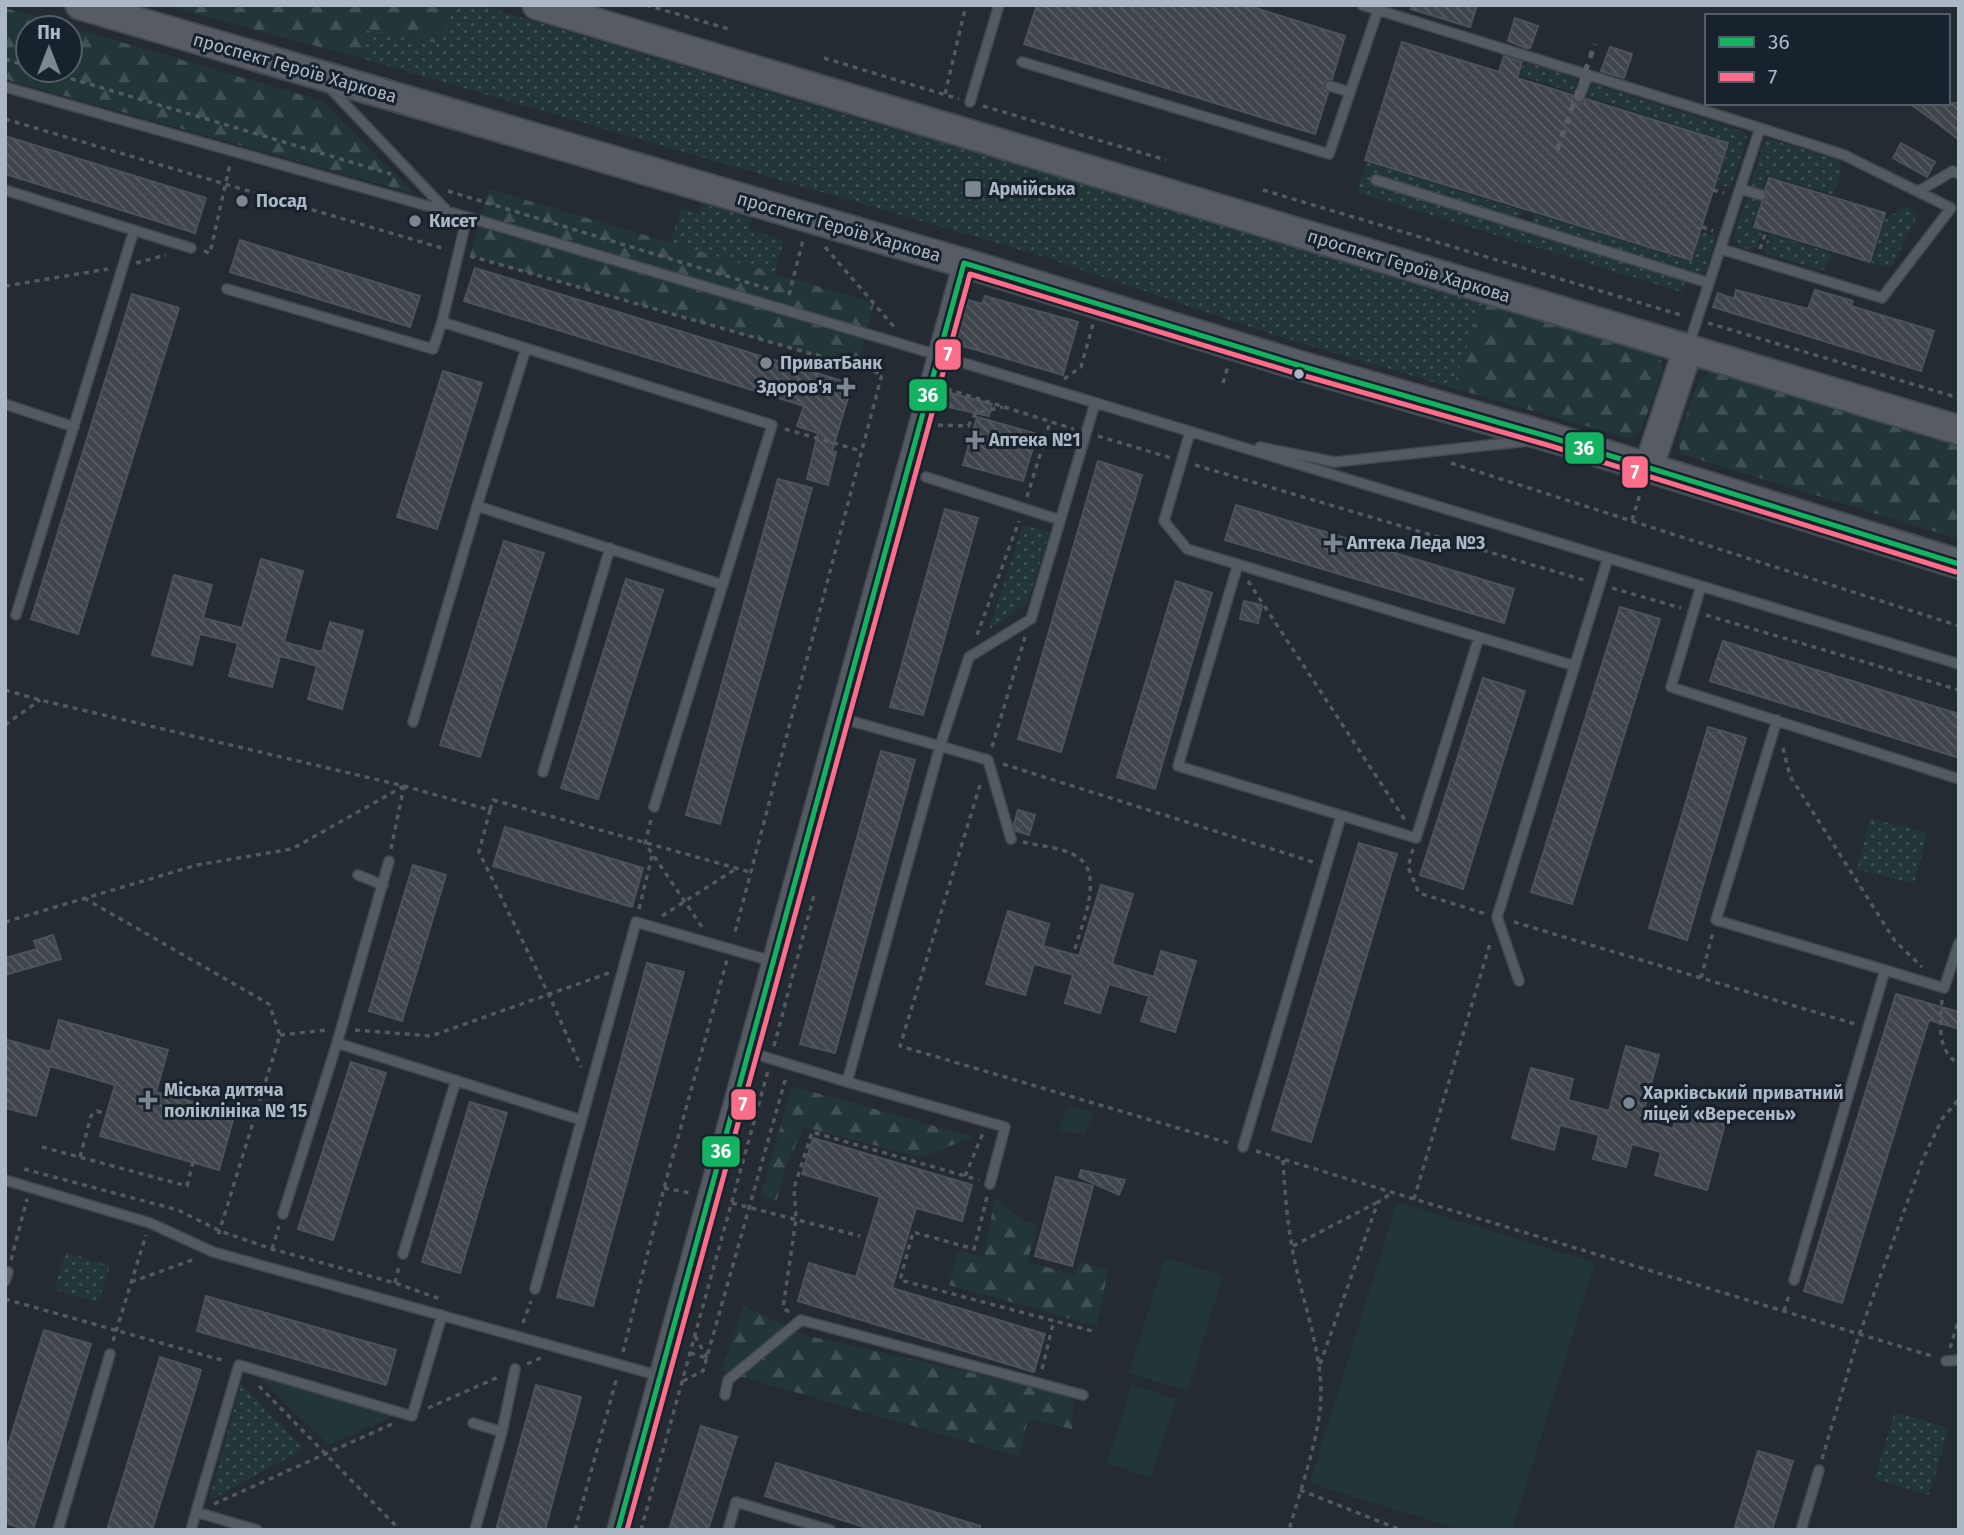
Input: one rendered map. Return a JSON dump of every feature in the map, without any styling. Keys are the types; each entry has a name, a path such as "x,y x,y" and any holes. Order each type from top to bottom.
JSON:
{"main road":[{"name":"проспект Героїв Харкова","path":"80,5 1553,438 1959,564"},
{"name":"проспект Героїв Харкова","path":"537,5 1959,430"},
{"path":"1648,469 1688,349"}],"street":[{"path":"618,1530 964,263"}],"lane":[{"path":"970,102 999,5"},
{"path":"1362,5 1379,8 1844,155 1955,210 1882,298 1721,249"},
{"path":"1023,62 1329,154 1379,8"},
{"path":"317,75 447,212"},
{"path":"1579,97 1588,75"},
{"path":"1330,86 1350,92"},
{"path":"5,87 467,217 939,356 1959,664"},
{"path":"1688,349 1760,128"},
{"path":"1919,191 1953,171 1959,174"},
{"path":"1376,180 1709,283"},
{"path":"1740,189 1761,195"},
{"path":"5,190 191,248"},
{"path":"227,289 433,349 467,217"},
{"path":"16,615 134,230"},
{"path":"442,322 772,425 654,807"},
{"path":"413,722 526,348"},
{"path":"847,1082 940,746 969,657 1031,619 1095,403"},
{"path":"5,404 74,427"},
{"path":"1190,432 1164,521 1187,549 1575,666"},
{"path":"1207,437 1335,462 1553,438"},
{"path":"926,477 1060,520"},
{"path":"477,506 723,585"},
{"path":"543,772 610,548"},
{"path":"1519,981 1497,917 1608,558"},
{"path":"1238,564 1178,766 1341,816 1416,838 1479,637"},
{"path":"1701,586 1671,687 1959,779"},
{"path":"840,718 988,760 1011,839"},
{"path":"1777,720 1716,920 1944,988 1959,943"},
{"path":"1243,1147 1341,816"},
{"path":"283,1214 337,1043 389,862"},
{"path":"358,875 383,885"},
{"path":"535,1289 636,922 774,961"},
{"path":"1794,1280 1885,970"},
{"path":"337,1043 582,1120"},
{"path":"749,1052 1005,1127 990,1184"},
{"path":"403,1254 456,1080"},
{"path":"5,1180 150,1223 213,1252 661,1376"},
{"path":"191,1530 239,1365 412,1416 442,1315"},
{"path":"725,1395 728,1380 801,1320 1083,1395"},
{"path":"58,1530 110,1354"},
{"path":"1947,1360 1959,1360"},
{"path":"475,1530 502,1432 515,1369"},
{"path":"472,1423 502,1432"},
{"path":"1801,1530 1819,1469"},
{"path":"728,1530 736,1502 830,1530"},
{"path":"196,1512 257,1530"}],"path":[{"path":"646,5 732,30"},
{"path":"945,94 966,5"},
{"path":"824,58 1166,160"},
{"path":"84,82 776,291"},
{"path":"5,119 458,253 882,374"},
{"path":"1072,143 1073,133"},
{"path":"5,286 122,267 191,248 209,253 233,152"},
{"path":"1264,190 1959,398"},
{"path":"789,295 803,240 813,243"},
{"path":"823,246 895,328 882,324"},
{"path":"1060,393 1063,380 1081,368 1093,324 1102,326"},
{"path":"1223,383 1229,364"},
{"path":"940,387 1181,461 1959,690"},
{"path":"940,417 940,423 934,425 968,426 976,413 1003,407"},
{"path":"969,657 1024,508 1050,422"},
{"path":"772,425 862,451"},
{"path":"1419,453 1959,626"},
{"path":"1632,521 1648,469"},
{"path":"1238,564 1416,838 1408,867 1419,893 1868,1027"},
{"path":"1031,619 900,1046 1947,1360 1959,1319"},
{"path":"5,690 404,786 490,810"},
{"path":"5,724 40,700"},
{"path":"1777,720 1790,776 1895,941 1944,988 1938,1033 1952,1060 1959,1064"},
{"path":"988,760 1326,867"},
{"path":"389,862 404,786"},
{"path":"5,922 197,865 292,849 404,786"},
{"path":"590,1088 550,995 479,852 493,800 750,872"},
{"path":"645,843 654,807"},
{"path":"1011,839 1078,856 1086,866 1092,880 1074,951"},
{"path":"645,843 713,944"},
{"path":"636,922 653,854"},
{"path":"648,925 737,868"},
{"path":"84,898 269,1004 280,1035 213,1252 131,1282"},
{"path":"1414,1199 1497,917"},
{"path":"1701,978 1716,920"},
{"path":"280,1035 341,1029 431,1036 623,968"},
{"path":"641,1530 771,1059"},
{"path":"682,1382 703,1371 751,1208 789,1065"},
{"path":"1819,1469 1859,1335 1923,1159 1942,1119 1959,1100"},
{"path":"80,1157 91,1116 97,1111 106,1114"},
{"path":"801,1320 783,1308 796,1219 794,1188 813,1132 990,1184 974,1249 913,1232 900,1280 1096,1332"},
{"path":"42,1147 187,1186 193,1162"},
{"path":"1283,1160 1292,1247 1319,1366 1320,1409 1289,1530"},
{"path":"15,1167 178,1210 220,1231 272,1249 446,1300"},
{"path":"7,1276 31,1187"},
{"path":"664,1188 696,1195"},
{"path":"1292,1247 1392,1193"},
{"path":"1319,1366 1378,1202"},
{"path":"732,1203 860,1236"},
{"path":"267,1267 283,1214"},
{"path":"110,1354 150,1223"},
{"path":"390,1301 403,1254"},
{"path":"1784,1311 1794,1280"},
{"path":"519,1336 535,1289"},
{"path":"5,1299 239,1365 400,1530"},
{"path":"1038,1384 1054,1320"},
{"path":"695,1336 707,1358"},
{"path":"196,1512 562,1349"},
{"path":"690,1353 707,1358"},
{"path":"1300,1490 1401,1530"}],"green space":[{"path":"165,5 455,5 441,44 367,29 364,59"},
{"path":"455,5 480,5 800,102 1483,301 1453,388 1262,331 1042,256 364,59 366,29 440,44"},
{"path":"5,8 25,14 14,14 14,82 5,79"},
{"path":"84,31 322,101 415,194 23,84 84,84"},
{"path":"1528,63 1575,78 1577,82 1574,93 1520,75 1522,67"},
{"path":"1591,83 1744,132 1747,137 1731,187 1717,185 1730,142 1584,95 1587,85"},
{"path":"1769,139 1840,160 1842,166 1834,195 1767,175 1763,190 1752,186 1764,142"},
{"path":"1367,162 1522,211 1518,221 1374,176 1372,183 1683,278 1685,282 1681,292 1356,192"},
{"path":"489,189 874,303 857,367 470,256"},
{"path":"1749,198 1760,201 1751,228 1762,232 1757,247 1750,250 1738,246 1734,236 1745,200"},
{"path":"702,204 752,218 749,229 784,241 773,279 669,248 681,209 699,214"},
{"path":"1905,207 1913,209 1917,216 1892,266 1872,263 1885,219"},
{"path":"1534,214 1692,262 1702,232 1713,235 1715,239 1704,275 1699,277 1530,225"},
{"path":"1769,234 1831,253 1826,269 1820,270 1766,254 1764,249"},
{"path":"1483,301 1658,353 1663,368 1641,431 1628,438 1453,388"},
{"path":"1714,371 1959,447 1959,539 1681,454 1678,439 1699,379"},
{"path":"1023,525 1050,532 1027,603 989,630"},
{"path":"1870,818 1927,833 1914,884 1857,869"},
{"path":"792,1086 974,1137 921,1157 804,1127 785,1168 777,1200 761,1196"},
{"path":"1069,1105 1093,1113 1085,1135 1058,1130"},
{"path":"995,1197 1021,1220 1038,1226 1027,1262 1075,1275 1080,1262 1108,1270 1097,1326 949,1285 958,1251 984,1257"},
{"path":"1397,1202 1595,1263 1512,1530 1461,1530 1310,1483"},
{"path":"66,1252 110,1266 98,1303 54,1289"},
{"path":"1165,1258 1223,1276 1187,1391 1129,1373"},
{"path":"744,1306 804,1335 1073,1396 1072,1429 1028,1419 1019,1456 722,1371"},
{"path":"257,1376 396,1415 329,1445"},
{"path":"241,1383 303,1449 209,1501"},
{"path":"1132,1385 1176,1399 1151,1477 1107,1464"},
{"path":"1895,1412 1949,1428 1929,1495 1874,1479"}],"building":[{"path":"1037,5 1246,5 1345,36 1332,79 1324,83 1323,88 1328,93 1315,134 1024,44"},
{"path":"1412,5 1477,5 1470,27 1411,9"},
{"path":"1515,18 1538,26 1530,48 1508,41"},
{"path":"1402,42 1499,72 1504,56 1522,62 1517,78 1572,95 1577,104 1586,99 1728,143 1691,260 1365,160"},
{"path":"1610,47 1632,54 1624,78 1601,71"},
{"path":"1959,103 1959,140 1912,105"},
{"path":"5,136 206,198 195,233 5,174"},
{"path":"1901,143 1935,162 1927,177 1893,158"},
{"path":"1769,178 1885,213 1870,262 1754,227 1762,202 1767,198 1765,190"},
{"path":"240,240 420,296 410,327 230,272"},
{"path":"475,268 852,384 832,451 836,452 828,485 807,479 818,433 797,426 804,406 464,301"},
{"path":"1736,290 1808,309 1815,290 1853,301 1851,306 1934,331 1921,371 1713,307 1718,293 1734,299"},
{"path":"132,294 179,308 78,634 31,619"},
{"path":"985,296 1078,322 1063,375 956,344 968,300 982,304"},
{"path":"443,371 482,383 437,529 397,517"},
{"path":"947,392 992,404 989,416 944,406"},
{"path":"977,417 1037,434 1023,481 963,465"},
{"path":"1098,461 1142,475 1061,752 1018,739"},
{"path":"778,479 812,488 720,824 686,815"},
{"path":"1236,505 1514,589 1504,623 1225,540"},
{"path":"945,509 978,518 923,715 890,707"},
{"path":"504,541 544,553 480,757 440,745"},
{"path":"261,559 303,571 284,642 322,652 330,622 363,631 342,709 308,699 317,666 280,656 272,687 229,676 238,643 200,634 192,665 152,655 174,575 212,585 203,618 242,628"},
{"path":"626,579 663,590 598,799 561,788"},
{"path":"1176,581 1212,593 1155,789 1117,777"},
{"path":"1244,601 1262,605 1258,623 1240,619"},
{"path":"1620,607 1660,619 1572,904 1531,892"},
{"path":"1723,641 1959,714 1959,758 1710,681"},
{"path":"1483,678 1525,691 1463,889 1420,875"},
{"path":"1708,727 1746,738 1687,940 1649,928"},
{"path":"881,751 915,760 835,1053 800,1044"},
{"path":"1018,810 1035,815 1029,835 1016,831 1014,824"},
{"path":"505,827 643,868 632,907 493,866"},
{"path":"1359,843 1397,854 1311,1142 1272,1130"},
{"path":"413,865 446,875 402,1021 369,1011"},
{"path":"1101,885 1133,894 1112,964 1154,977 1161,951 1196,961 1175,1032 1141,1021 1149,996 1109,984 1100,1013 1065,1003 1073,975 1034,964 1025,995 986,984 1008,911 1049,924 1043,946 1079,956"},
{"path":"53,935 61,959 5,975 5,958 37,949 34,941"},
{"path":"647,963 684,972 593,1306 557,1297"},
{"path":"1896,994 1959,1012 1959,1029 1929,1020 1842,1303 1804,1291"},
{"name":"Міська дитяча поліклініка № 15","path":"59,1020 168,1050 156,1092 235,1113 219,1170 100,1136 115,1085 50,1066 36,1116 5,1108 5,1039 50,1052"},
{"path":"1626,1046 1659,1055 1641,1120 1673,1129 1678,1108 1726,1120 1707,1190 1655,1175 1661,1152 1632,1144 1626,1167 1593,1159 1599,1135 1560,1125 1554,1150 1512,1138 1531,1068 1573,1079 1568,1100 1609,1111"},
{"path":"351,1062 386,1073 333,1240 298,1229"},
{"path":"470,1102 507,1113 460,1273 422,1262"},
{"path":"813,1138 972,1185 962,1221 916,1208 892,1288 1045,1334 1034,1372 798,1301 809,1263 856,1277 880,1197 802,1174"},
{"path":"1081,1170 1125,1180 1119,1195 1079,1177"},
{"path":"1056,1177 1093,1186 1072,1266 1035,1256"},
{"path":"206,1296 396,1350 386,1385 197,1331"},
{"path":"44,1330 91,1344 33,1530 27,1530 5,1523 5,1455"},
{"path":"160,1357 201,1370 191,1404 152,1530 107,1530"},
{"path":"536,1385 581,1397 545,1530 496,1530"},
{"path":"701,1426 737,1437 708,1530 669,1530"},
{"path":"1758,1451 1793,1461 1772,1530 1734,1530"},
{"path":"776,1463 980,1526 980,1530 874,1530 765,1496"}],"railway":[{"path":"1557,150 1595,44"}],"transit line":[{"name":"36","path":"618,1530 964,263 1301,366 1553,438 1959,564"},
{"name":"7","path":"627,1530 970,274 1298,374 1551,446 1956,572"}],"place":[{"name":"Армійська","path":"973,189"},
{"name":"Посад","path":"242,201"},
{"name":"Кисет","path":"415,221"},
{"name":"ПриватБанк","path":"766,363"},
{"name":"Здоров'я","path":"846,387"},
{"name":"Аптека №1","path":"975,440"},
{"name":"Аптека Леда №3","path":"1333,543"},
{"name":"Міська дитяча поліклініка № 15","path":"148,1100"},
{"name":"Харківський приватний ліцей «Вересень»","path":"1629,1103"}]}
